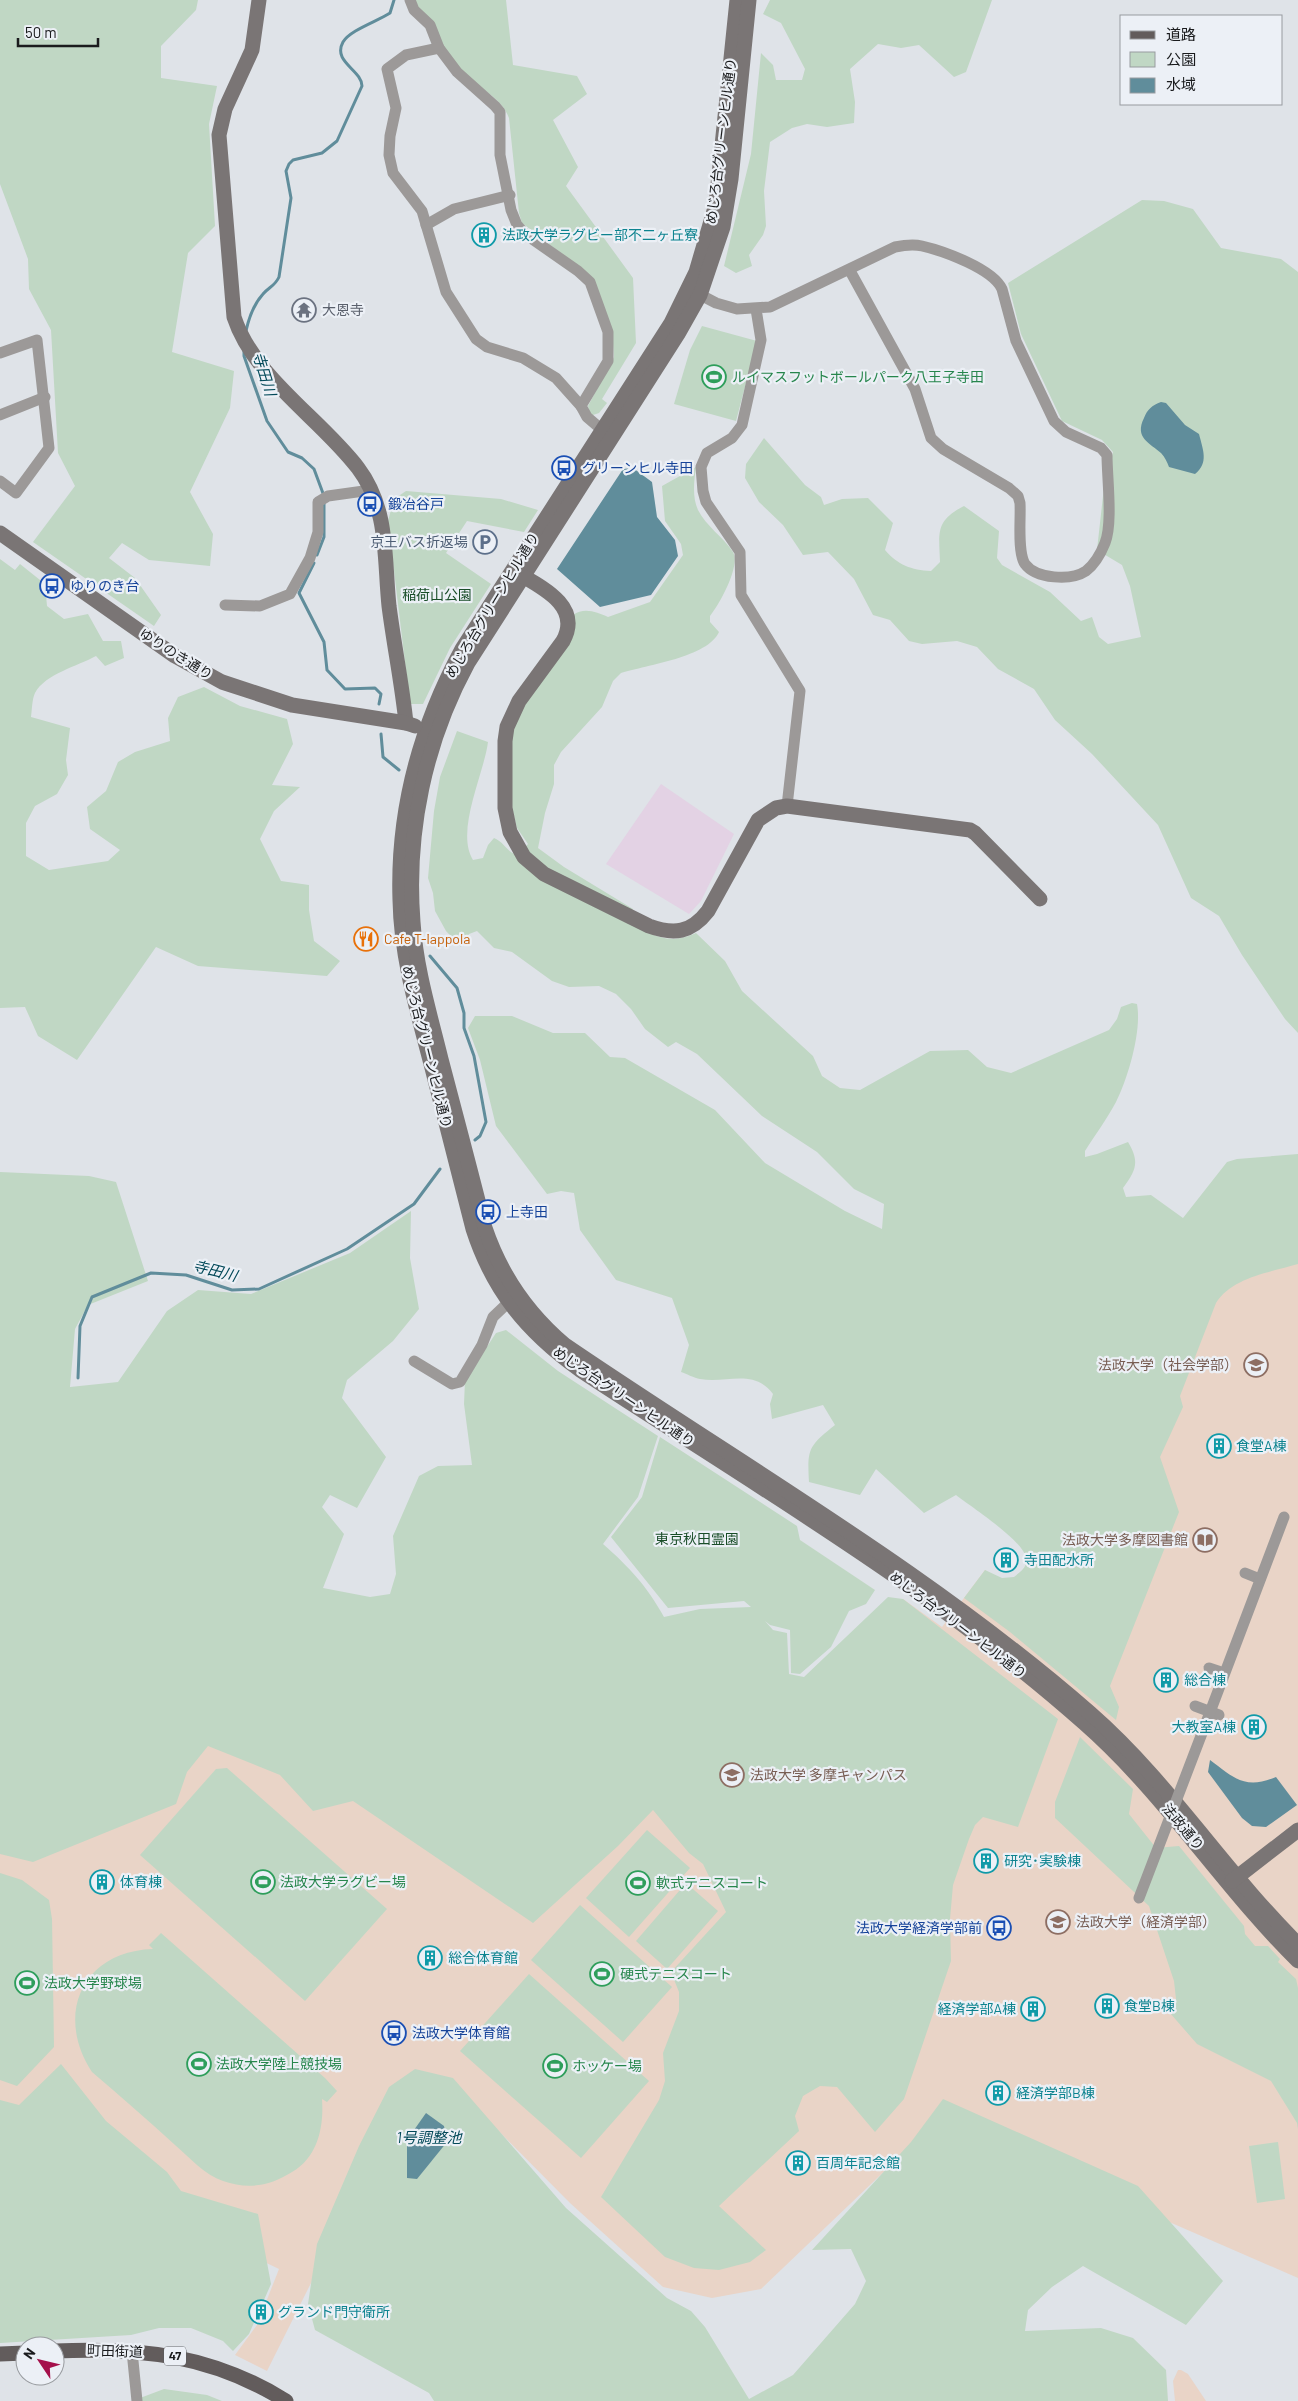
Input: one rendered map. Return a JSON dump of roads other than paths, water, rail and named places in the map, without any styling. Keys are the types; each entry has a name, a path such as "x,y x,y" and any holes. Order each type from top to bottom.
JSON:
{"main road":[{"name":"町田街道","path":"65,2351 132,2351 181,2357 248,2380 286,2401"},
{"path":"0,2354 15,2353"}],"street":[{"path":"259,0 252,50 225,109 219,135 231,304 241,336 250,350 358,468 371,490 381,516 389,604 406,723"},
{"path":"410,0 414,10 430,25 439,48 457,72 500,112 500,155 512,210 517,224 525,234 578,271 590,282 608,332 608,361 581,406"},
{"name":"めじろ台グリーンヒル通り","path":"737,0 716,204 694,292 678,334 607,434 517,573 462,649 440,693 431,732 412,779 403,822 400,900 404,948 413,996 473,1228 486,1263 513,1298 532,1330 559,1354 900,1581 1062,1697"},
{"name":"めじろ台グリーンヒル通り","path":"694,292 716,251 728,202 749,0"},
{"path":"439,48 406,56 387,69 396,108 390,136 391,164 394,173 422,212 446,292 476,339 488,347 523,358 556,378 581,406 586,417 607,434"},
{"path":"426,226 454,209 510,196"},
{"path":"694,292 725,306 743,309 770,307 896,247 914,245 924,246 980,268 999,283 1016,341 1054,422 1066,432 1101,448 1107,455 1108,533 1100,554 1085,571 1068,576 1042,575 1034,572 1024,562 1021,553 1020,503 1018,496 1010,488 943,450 930,438 915,389 849,270"},
{"path":"756,309 762,340 742,425 732,438 707,453 701,467 706,502 740,552 739,587 745,603 800,691 787,806"},
{"path":"0,353 38,340 49,448 16,493 0,481"},
{"path":"0,415 45,397"},
{"path":"225,605 260,606 290,594 310,558 318,532 318,502 328,496 371,490"},
{"name":"ゆりのき通り","path":"0,533 175,656 222,682 292,705 406,723 431,732"},
{"path":"517,573 558,600 566,612 568,620 568,630 563,641 512,714 505,742 507,822 516,846 544,874 649,926 666,932 678,931 697,924 708,912 758,820 776,808 787,806 970,830 976,833 1040,899"},
{"path":"414,1361 452,1384 460,1382 482,1345 493,1318 513,1298"},
{"path":"1138,1901 1204,1728 1214,1714 1224,1673 1284,1517"},
{"path":"1245,1573 1260,1579"},
{"path":"1210,1668 1224,1673"},
{"name":"法政通り","path":"1062,1697 1233,1880 1298,1944"},
{"path":"1195,1706 1214,1714"},
{"path":"1233,1880 1298,1830"},
{"name":"法政通り","path":"1233,1880 1261,1922 1298,1961"},
{"path":"132,2351 137,2401"}],"water":[{"path":"1161,402 1166,403 1185,425 1199,434 1204,456 1202,465 1195,474 1169,467 1162,455 1142,435 1141,425 1147,413 1152,406"},
{"path":"633,468 652,482 657,517 675,540 678,556 651,595 600,607 557,569 623,469"},
{"path":"1210,1760 1240,1780 1256,1782 1276,1777 1297,1805 1266,1827 1252,1826 1242,1818 1208,1772"},
{"name":"1号調整池","path":"426,2113 444,2126 447,2142 417,2179 407,2178 407,2140"}],"waterway":[{"name":"寺田川","path":"246,331 250,316 257,302 279,277 291,198 286,171 289,164 293,160 322,153 337,141 362,86 361,80 341,55 343,42 358,30 390,13 394,0"},
{"name":"寺田川","path":"244,349 244,356 267,421 288,452 302,458 314,469 324,496"},
{"name":"寺田川","path":"317,555 324,537 324,502"},
{"name":"寺田川","path":"314,563 299,593 324,642 327,670 345,689 375,688 381,694 379,704"},
{"name":"寺田川","path":"381,734 383,757 399,770"},
{"name":"寺田川","path":"430,956 457,988 464,1013 464,1028 474,1056 486,1122 480,1136 475,1140"},
{"name":"寺田川","path":"78,1378 80,1326 92,1297 151,1273 186,1275 232,1290 259,1289 347,1249 414,1204 440,1169"}],"place":[{"name":"法政大学ラグビー部不二ヶ丘寮","path":"484,235"},
{"name":"大恩寺","path":"304,310"},
{"name":"ルイマスフットボールパーク八王子寺田","path":"714,377"},
{"name":"グリーンヒル寺田","path":"564,468"},
{"name":"鍛冶谷戸","path":"370,504"},
{"name":"京王バス折返場","path":"485,542"},
{"name":"ゆりのき台","path":"52,586"},
{"name":"Cafe T-lappola","path":"366,939"},
{"name":"上寺田","path":"488,1212"},
{"name":"法政大学（社会学部）","path":"1256,1365"},
{"name":"食堂A棟","path":"1219,1446"},
{"name":"法政大学多摩図書館","path":"1205,1540"},
{"name":"寺田配水所","path":"1006,1560"},
{"name":"総合棟","path":"1166,1680"},
{"name":"大教室A棟","path":"1254,1727"},
{"name":"法政大学 多摩キャンパス","path":"732,1775"},
{"name":"研究･実験棟","path":"986,1861"},
{"name":"体育棟","path":"102,1882"},
{"name":"法政大学ラグビー場","path":"263,1882"},
{"name":"軟式テニスコート","path":"638,1883"},
{"name":"法政大学（経済学部）","path":"1058,1922"},
{"name":"法政大学経済学部前","path":"999,1928"},
{"name":"総合体育館","path":"430,1958"},
{"name":"硬式テニスコート","path":"602,1974"},
{"name":"法政大学野球場","path":"27,1983"},
{"name":"食堂B棟","path":"1107,2006"},
{"name":"経済学部A棟","path":"1033,2009"},
{"name":"法政大学体育館","path":"394,2033"},
{"name":"法政大学陸上競技場","path":"199,2064"},
{"name":"ホッケー場","path":"555,2066"},
{"name":"経済学部B棟","path":"998,2093"},
{"name":"百周年記念館","path":"798,2163"},
{"name":"グランド門守衛所","path":"261,2312"}],"park label":[{"name":"稲荷山公園","path":"437,595"},
{"name":"東京秋田霊園","path":"697,1539"}]}
